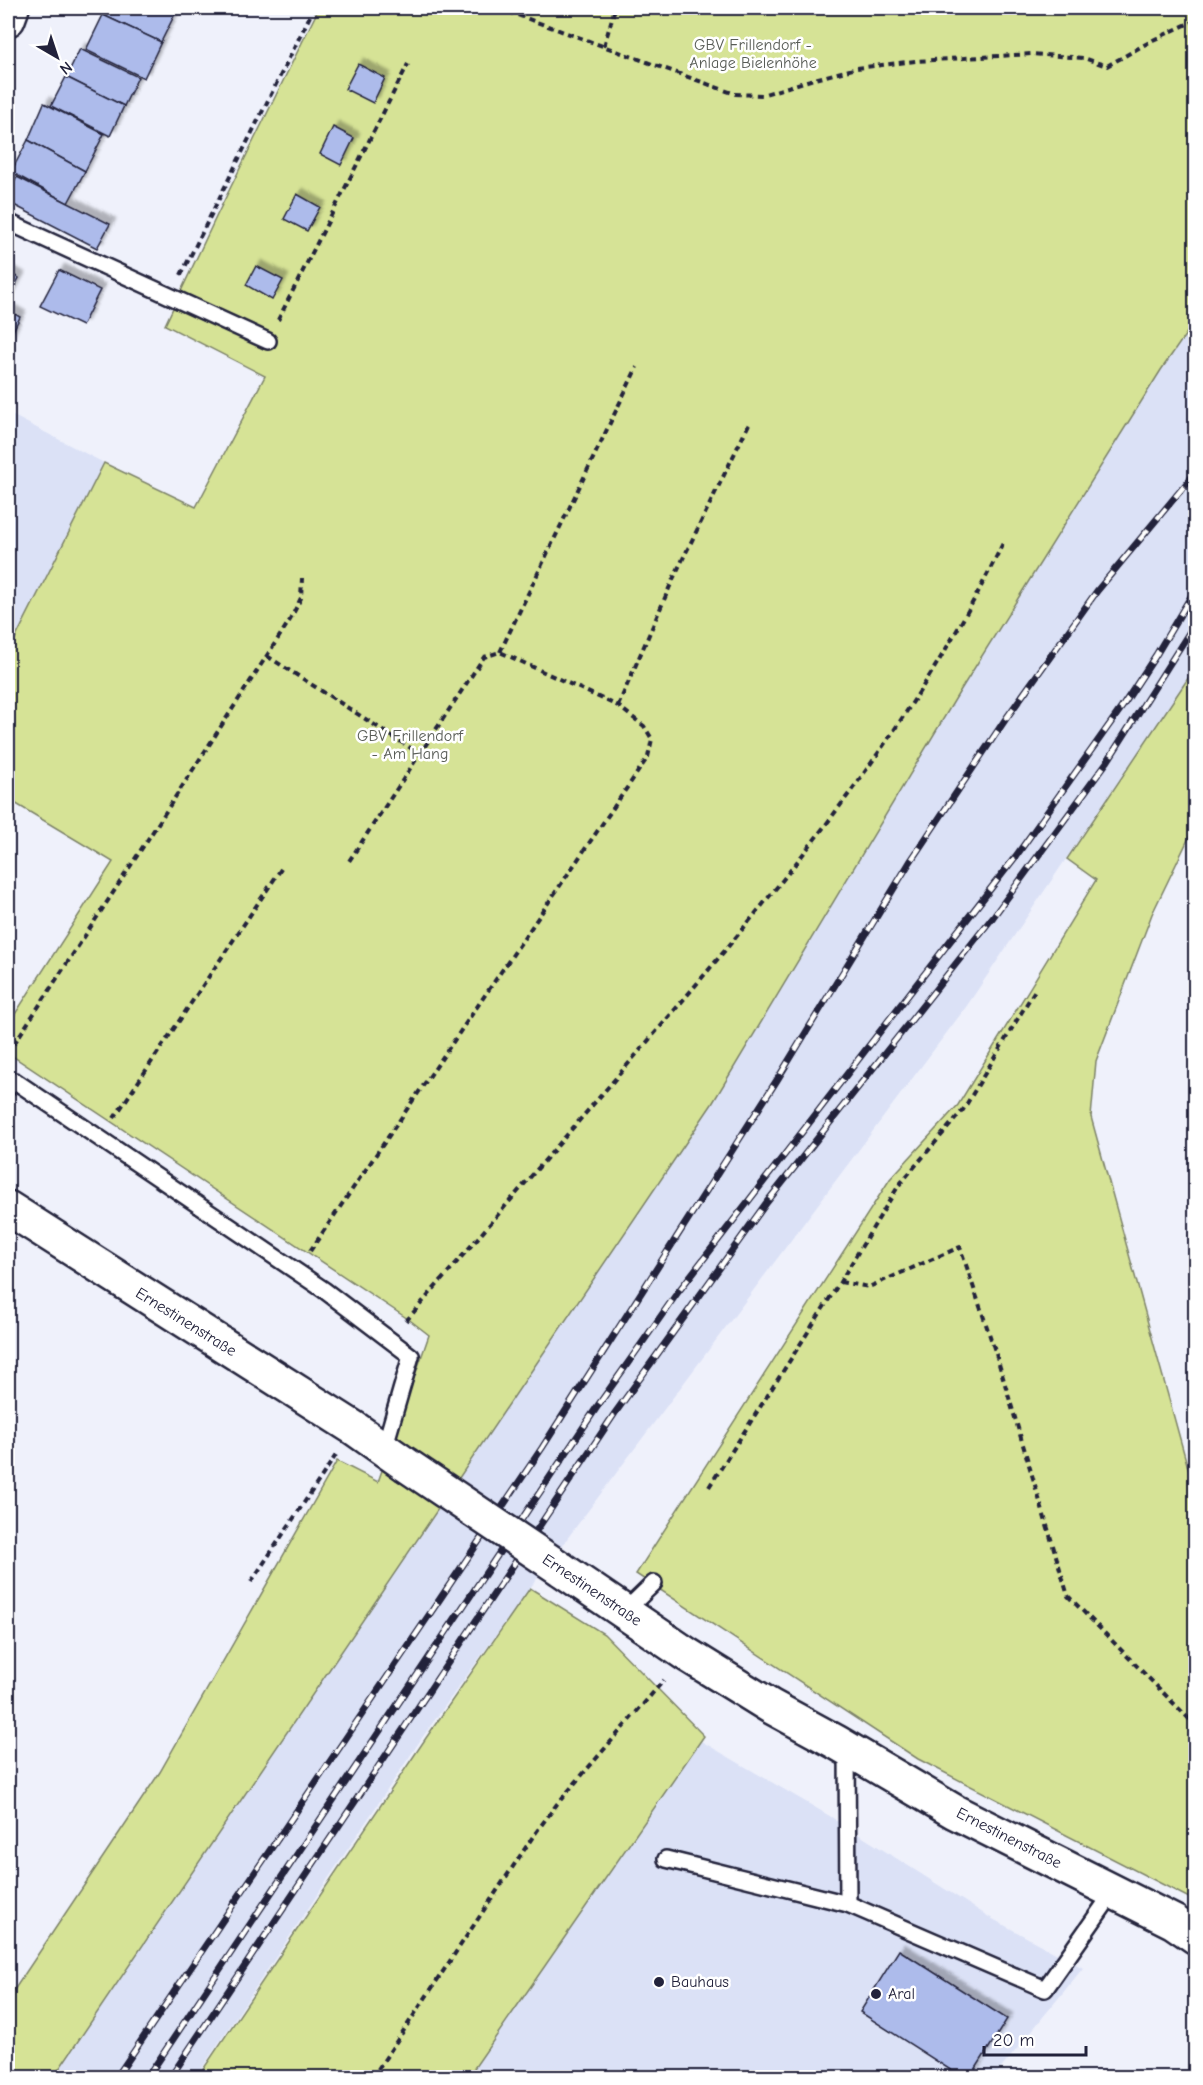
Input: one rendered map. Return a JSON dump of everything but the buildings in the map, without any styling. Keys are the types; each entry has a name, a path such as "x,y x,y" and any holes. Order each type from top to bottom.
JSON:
{"main road":[{"path":"8,19 12,8"},
{"name":"Ernestinenstraße","path":"8,1208 354,1428 686,1654 770,1706 955,1812 1174,1922 1196,1937"}],"lane":[{"path":"8,222 268,341"},
{"path":"8,1088 15,1081 296,1272 411,1356 394,1456"},
{"path":"624,1612 654,1583"},
{"path":"847,1749 848,1904"},
{"path":"666,1859 848,1904 1045,1989 1114,1891"}],"path":[{"path":"170,297 314,8"},
{"path":"498,8 735,94 762,95 857,68 916,61 1031,54 1084,58 1107,66 1153,40 1196,20"},
{"path":"604,46 615,8"},
{"path":"268,341 408,64"},
{"path":"500,652 638,367"},
{"path":"618,706 674,577 749,424"},
{"path":"390,1340 752,919 900,723 976,598 1003,543"},
{"path":"8,1053 290,620 301,598 302,578"},
{"path":"296,1272 648,757 652,739 644,726 618,706 500,652 484,657 349,861"},
{"path":"267,656 420,754"},
{"path":"101,1139 283,866"},
{"path":"709,1487 899,1185 963,1110 1035,990"},
{"path":"840,1282 869,1287 960,1247 996,1354 1068,1596 1196,1726"},
{"path":"250,1582 354,1428"},
{"path":"372,2078 539,1828 686,1654"}],"shaded area":[{"path":"1195,321 1195,668 966,1007 530,1588 424,1735 196,2077 51,2078 712,1104 960,691 1161,370"},
{"path":"8,413 104,463 8,653"},
{"path":"677,1727 828,1815 989,1917 1083,1968 994,2077 465,2078"}],"green space":[{"name":"GBV Frillendorf - Am Hang","path":"319,8 1195,8 1195,321 1161,370 960,691 712,1104 53,2078 8,2077 8,1999 160,1772 337,1461 378,1482 429,1335 8,1053 8,1025 113,862 8,799 8,653 104,463 196,507 265,376 165,325"},
{"path":"1195,668 1195,825 1152,914 1096,1061 1091,1117 1195,1493 1195,1901 918,1759 636,1574 890,1179 958,1105 1096,880 1067,859"},
{"path":"530,1588 604,1634 704,1736 468,2077 198,2077 426,1738"}],"railway":[{"path":"116,2078 542,1448 777,1080 910,862 1005,720 1097,591 1196,472"},
{"path":"147,2078 599,1404 678,1292 1016,856 1122,707 1196,588"},
{"path":"170,2078 615,1413 767,1202 993,917 1107,762 1196,622"}],"place":[{"name":"Bauhaus","path":"659,1982"},
{"name":"Aral","path":"876,1994"}],"park label":[{"name":"GBV Frillendorf - Anlage Bielenhöhe","path":"753,54"}]}
